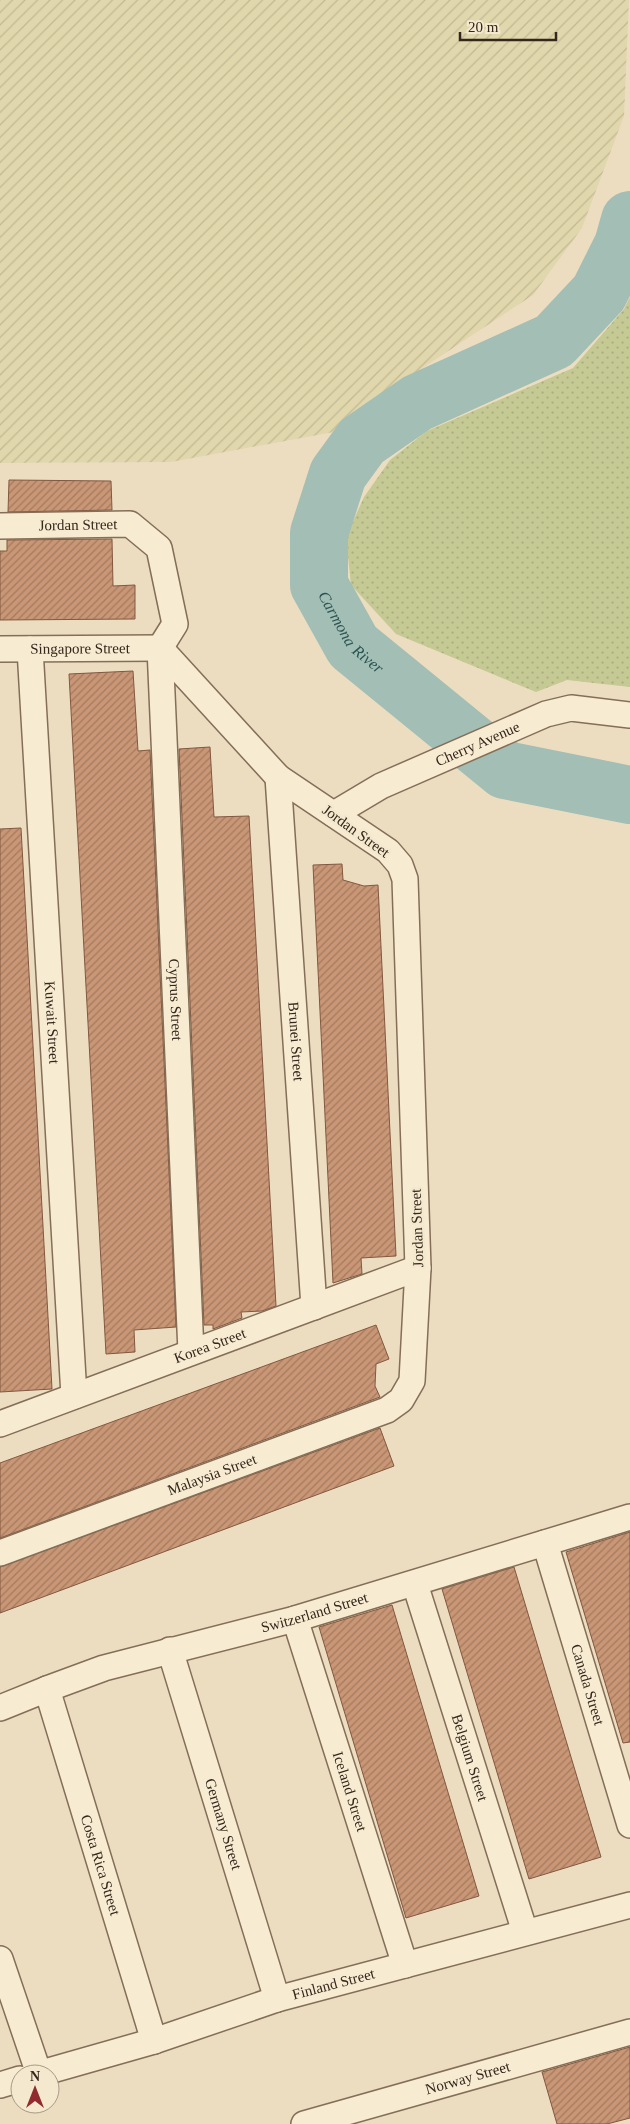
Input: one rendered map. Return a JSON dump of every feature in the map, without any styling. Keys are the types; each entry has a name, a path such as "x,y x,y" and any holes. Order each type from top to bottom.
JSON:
{"street":[{"name":"Jordan Street","path":"0,526 130,524 159,548 175,624 160,648 278,777 388,851 400,865 405,879 418,1268 412,1381"},
{"name":"Singapore Street","path":"0,649 160,648"},
{"name":"Cyprus Street","path":"160,648 191,1352"},
{"name":"Kuwait Street","path":"30,649 74,1396"},
{"name":"Cherry Avenue","path":"334,814 381,786 546,714 571,708 630,715"},
{"name":"Brunei Street","path":"278,777 314,1307"},
{"name":"Korea Street","path":"0,1424 418,1268"},
{"name":"Malaysia Street","path":"0,1553 387,1410 401,1400 412,1381"},
{"name":"Switzerland Street","path":"0,1708 104,1668 296,1619 630,1518"},
{"name":"Canada Street","path":"545,1543 630,1825"},
{"name":"Belgium Street","path":"415,1584 526,1932"},
{"name":"Iceland Street","path":"296,1619 405,1965"},
{"name":"Germany Street","path":"170,1650 277,1999"},
{"name":"Costa Rica Street","path":"47,1689 154,2041"},
{"name":"Finland Street","path":"60,2068 154,2041 277,1999 630,1905"},
{"path":"0,1958 36,2064"},
{"name":"Norway Street","path":"304,2124 630,2032"}],"shaded area":[{"path":"0,0 629,0 624,116 582,228 533,295 409,377 334,432 171,462 0,463"}],"green space":[{"path":"630,297 630,687 567,680 536,692 396,634 351,585 346,537 364,497 390,460 427,431 573,368 624,309"}],"building":[{"path":"9,480 111,481 112,510 8,512"},
{"path":"112,539 113,586 135,585 135,619 0,620 0,551 7,551 7,540"},
{"path":"133,671 138,751 150,750 176,1327 134,1330 135,1352 106,1354 69,674"},
{"path":"210,747 214,817 249,816 276,1306 262,1311 241,1312 242,1318 213,1329 213,1325 204,1325 179,749"},
{"path":"21,828 52,1389 0,1392 0,829"},
{"path":"342,864 343,880 364,886 378,885 396,1256 361,1258 362,1274 333,1283 313,865"},
{"path":"376,1325 389,1359 376,1364 375,1386 380,1397 0,1538 0,1463"},
{"path":"380,1428 394,1466 0,1613 0,1567"},
{"path":"630,1532 630,1742 623,1743 566,1552"},
{"path":"514,1567 601,1857 529,1879 442,1589"},
{"path":"392,1605 479,1896 406,1918 319,1627"},
{"path":"630,2047 630,2118 607,2124 557,2124 542,2072"}],"waterway":[{"name":"Carmona River","path":"630,220 623,245 599,293 554,341 417,403 362,441 338,474 319,533 319,585 353,646 505,770 630,795"}]}
